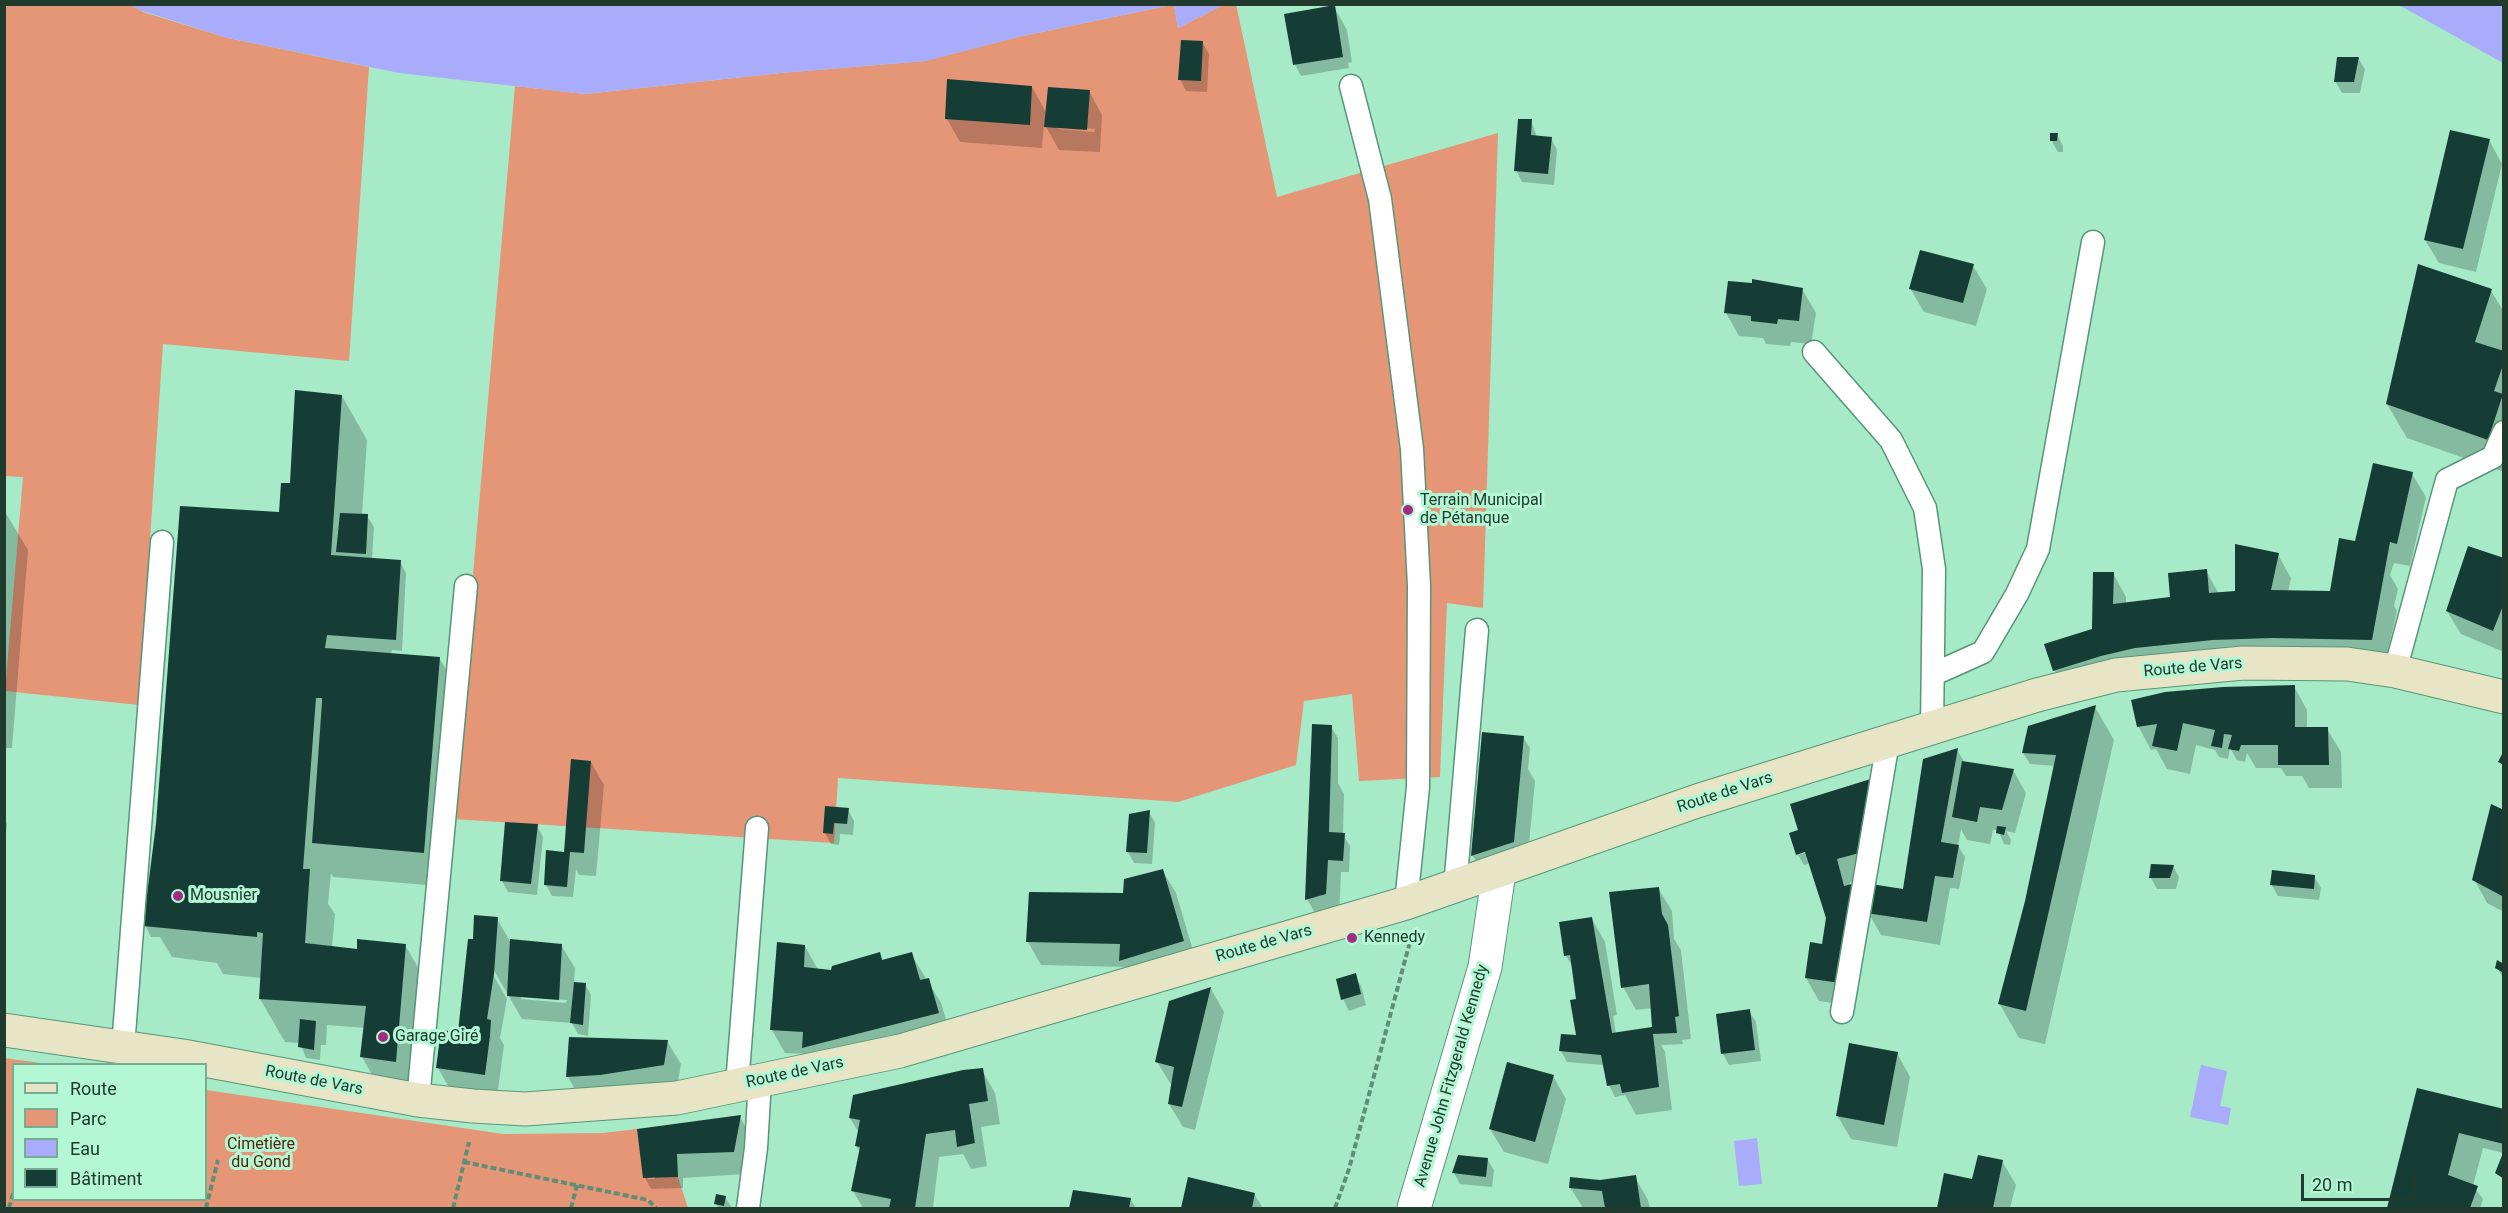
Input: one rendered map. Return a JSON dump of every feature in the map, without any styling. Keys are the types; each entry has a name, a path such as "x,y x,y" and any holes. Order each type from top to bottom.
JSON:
{"main road":[{"name":"Route de Vars","path":"4,1030 123,1047 418,1100 473,1106 525,1109 677,1098 900,1051 1406,903 1455,888 1697,801 2037,695 2116,675 2243,663 2347,664 2395,671 2504,697"}],"street":[{"name":"Avenue John Fitzgerald Kennedy","path":"1414,1209 1485,967 1498,872"}],"lane":[{"path":"1351,86 1380,199 1412,449 1419,586 1418,787 1406,903"},
{"path":"1934,674 1983,652 2017,594 2038,549 2093,242"},
{"path":"1814,352 1891,440 1926,508 1934,569 1932,728"},
{"path":"2395,671 2447,480 2493,457 2504,432"},
{"path":"123,1047 162,542"},
{"path":"418,1100 466,586"},
{"path":"1455,888 1477,630"},
{"path":"1842,1012 1888,742"},
{"path":"748,1209 756,1148 749,1083 738,1042 757,828"}],"path":[{"path":"1335,1209 1349,1169 1412,937 1406,903"},
{"path":"453,1209 473,1129 473,1106"},
{"path":"207,1209 218,1161"},
{"path":"464,1162 648,1200 656,1209"},
{"path":"572,1209 577,1185"}],"green space":[{"path":"1236,4 1277,197 1498,133 1483,608 1447,603 1440,777 1359,781 1352,694 1304,701 1296,765 1178,802 838,778 834,843 452,819 515,86 585,94 781,73 925,61 1018,37 1171,5 1174,5 1178,28 1223,5"},
{"path":"4,5 133,5 143,12 228,38 369,67 349,361 163,344 139,705 5,691 23,477 4,476"},
{"name":"Cimetière du Gond","path":"4,1058 41,1063 12,1063 12,1201 207,1201 207,1090 503,1134 603,1133 637,1129 641,1156 678,1177 688,1208 5,1208"}],"water":[{"path":"1174,4 1223,4 1223,5 1178,28"},
{"path":"131,5 1171,5 1018,37 926,61 781,73 585,94 399,73 228,38 139,10"},
{"path":"2399,5 2503,5 2503,63"},
{"path":"2201,1065 2227,1071 2220,1106 2231,1108 2228,1125 2190,1117"},
{"path":"1757,1138 1762,1184 1739,1186 1734,1141"}],"building":[{"path":"1335,5 1343,57 1293,65 1284,14"},
{"path":"1181,40 1203,41 1201,81 1178,80"},
{"path":"2337,57 2359,57 2354,82 2334,82"},
{"path":"947,79 1032,86 1030,125 945,119"},
{"path":"1048,87 1090,90 1087,130 1044,127"},
{"path":"1518,119 1532,119 1531,135 1552,137 1548,174 1514,171"},
{"path":"2450,130 2490,139 2463,249 2424,240"},
{"path":"2050,133 2058,133 2057,141 2050,141"},
{"path":"1920,250 1974,264 1963,303 1909,289"},
{"path":"2418,264 2492,289 2475,342 2504,351 2504,362 2494,391 2503,394 2488,440 2386,404"},
{"path":"1752,279 1803,288 1799,321 1778,319 1777,324 1751,321 1751,316 1724,313 1728,281 1752,283"},
{"path":"295,390 342,395 331,555 401,560 396,640 327,635 325,648 440,657 424,853 312,843 322,702 322,698 316,698 303,869 310,869 305,943 357,949 357,939 406,944 396,1062 360,1057 366,1006 259,999 263,933 257,932 257,937 143,926 156,824 180,506 279,512 281,483 290,483"},
{"path":"2373,463 2413,472 2397,544 2390,542 2372,640 2272,638 2213,640 2135,648 2053,671 2044,644 2092,629 2093,572 2114,572 2113,604 2170,597 2168,573 2207,569 2209,593 2235,591 2235,544 2279,553 2271,590 2330,591 2339,538 2355,541"},
{"path":"340,513 368,514 366,554 336,552"},
{"path":"2468,546 2504,558 2504,603 2493,631 2446,611"},
{"path":"2295,685 2295,727 2328,727 2329,765 2278,765 2278,745 2241,745 2239,751 2228,749 2232,735 2224,734 2222,748 2211,746 2215,730 2183,723 2177,751 2152,746 2157,724 2137,727 2131,700 2165,692 2223,687"},
{"path":"2096,705 2026,1011 1998,1004 2025,901 2056,755 2022,753 2028,726"},
{"path":"1312,724 1332,725 1329,832 1345,833 1343,861 1328,860 1326,894 1305,900"},
{"path":"1482,732 1524,736 1514,842 1471,856"},
{"path":"1958,748 1941,842 1959,845 1953,878 1935,876 1927,922 1866,913 1871,884 1903,889 1923,759"},
{"path":"2504,750 2504,765 2498,762"},
{"path":"571,759 591,761 584,853 570,852 567,887 544,885 546,850 564,852"},
{"path":"1962,761 2014,769 2002,810 1980,807 1977,822 1952,817"},
{"path":"1874,778 1863,852 1837,859 1844,886 1856,883 1840,983 1805,978 1810,942 1822,944 1826,918 1805,852 1796,855 1789,833 1798,830 1790,804"},
{"path":"2491,804 2504,810 2504,897 2472,880"},
{"path":"825,806 849,808 847,824 834,823 833,834 823,833"},
{"path":"1150,810 1147,853 1126,852 1129,814"},
{"path":"505,822 538,824 531,884 500,881"},
{"path":"1997,826 2006,827 2004,835 1996,833"},
{"path":"2151,864 2174,865 2170,878 2149,878"},
{"path":"1163,869 1184,941 1119,961 1120,944 1026,942 1029,892 1123,893 1124,879"},
{"path":"2272,870 2315,875 2314,889 2270,885"},
{"path":"1659,887 1662,914 1668,925 1679,1016 1675,1017 1677,1033 1653,1034 1659,1087 1622,1093 1620,1084 1607,1086 1601,1055 1559,1051 1561,1034 1576,1035 1570,1000 1576,999 1570,955 1564,956 1559,922 1592,917 1612,1033 1652,1027 1649,984 1621,988 1609,892"},
{"path":"474,915 498,917 494,974 487,1019 491,1020 485,1075 436,1068 441,1030 458,1032 468,939 473,939"},
{"path":"510,939 562,944 559,1000 507,996"},
{"path":"777,942 805,945 804,967 831,970 832,966 880,952 882,960 912,952 920,980 929,978 939,1013 802,1048 803,1032 770,1030"},
{"path":"2497,960 2504,964 2502,972 2495,968"},
{"path":"1356,973 1361,994 1341,1000 1336,979"},
{"path":"574,982 586,983 583,1025 570,1023"},
{"path":"1211,987 1182,1107 1168,1104 1174,1067 1155,1062 1169,1001"},
{"path":"1750,1009 1755,1050 1721,1054 1716,1014"},
{"path":"300,1019 316,1021 314,1050 298,1047"},
{"path":"569,1037 668,1040 664,1065 600,1075 566,1077"},
{"path":"1849,1043 1898,1052 1884,1125 1836,1116"},
{"path":"1507,1062 1554,1075 1535,1142 1489,1129"},
{"path":"983,1068 988,1101 969,1104 975,1143 957,1147 955,1130 926,1134 915,1208 889,1208 891,1199 851,1191 860,1147 855,1146 860,1120 849,1118 853,1095 963,1070"},
{"path":"2417,1088 2504,1109 2504,1144 2459,1133 2448,1175 2478,1186 2470,1208 2387,1208"},
{"path":"741,1115 734,1152 677,1154 678,1177 643,1178 637,1129"},
{"path":"2504,1153 2504,1179 2495,1173"},
{"path":"1458,1155 1488,1158 1486,1177 1452,1173"},
{"path":"1978,1155 2003,1160 1993,1208 1937,1208 1944,1173 1972,1179"},
{"path":"1636,1175 1641,1208 1605,1208 1602,1191 1569,1188 1570,1177 1600,1180"},
{"path":"1188,1177 1255,1193 1252,1208 1181,1208"},
{"path":"1073,1190 1131,1198 1129,1208 1069,1208"},
{"path":"716,1194 726,1196 724,1206 714,1204"}],"place":[{"name":"Terrain Municipal de Pétanque","path":"1408,510"},
{"name":"Mousnier","path":"178,896"},
{"name":"Kennedy","path":"1352,938"},
{"name":"Garage Giré","path":"383,1037"}]}
